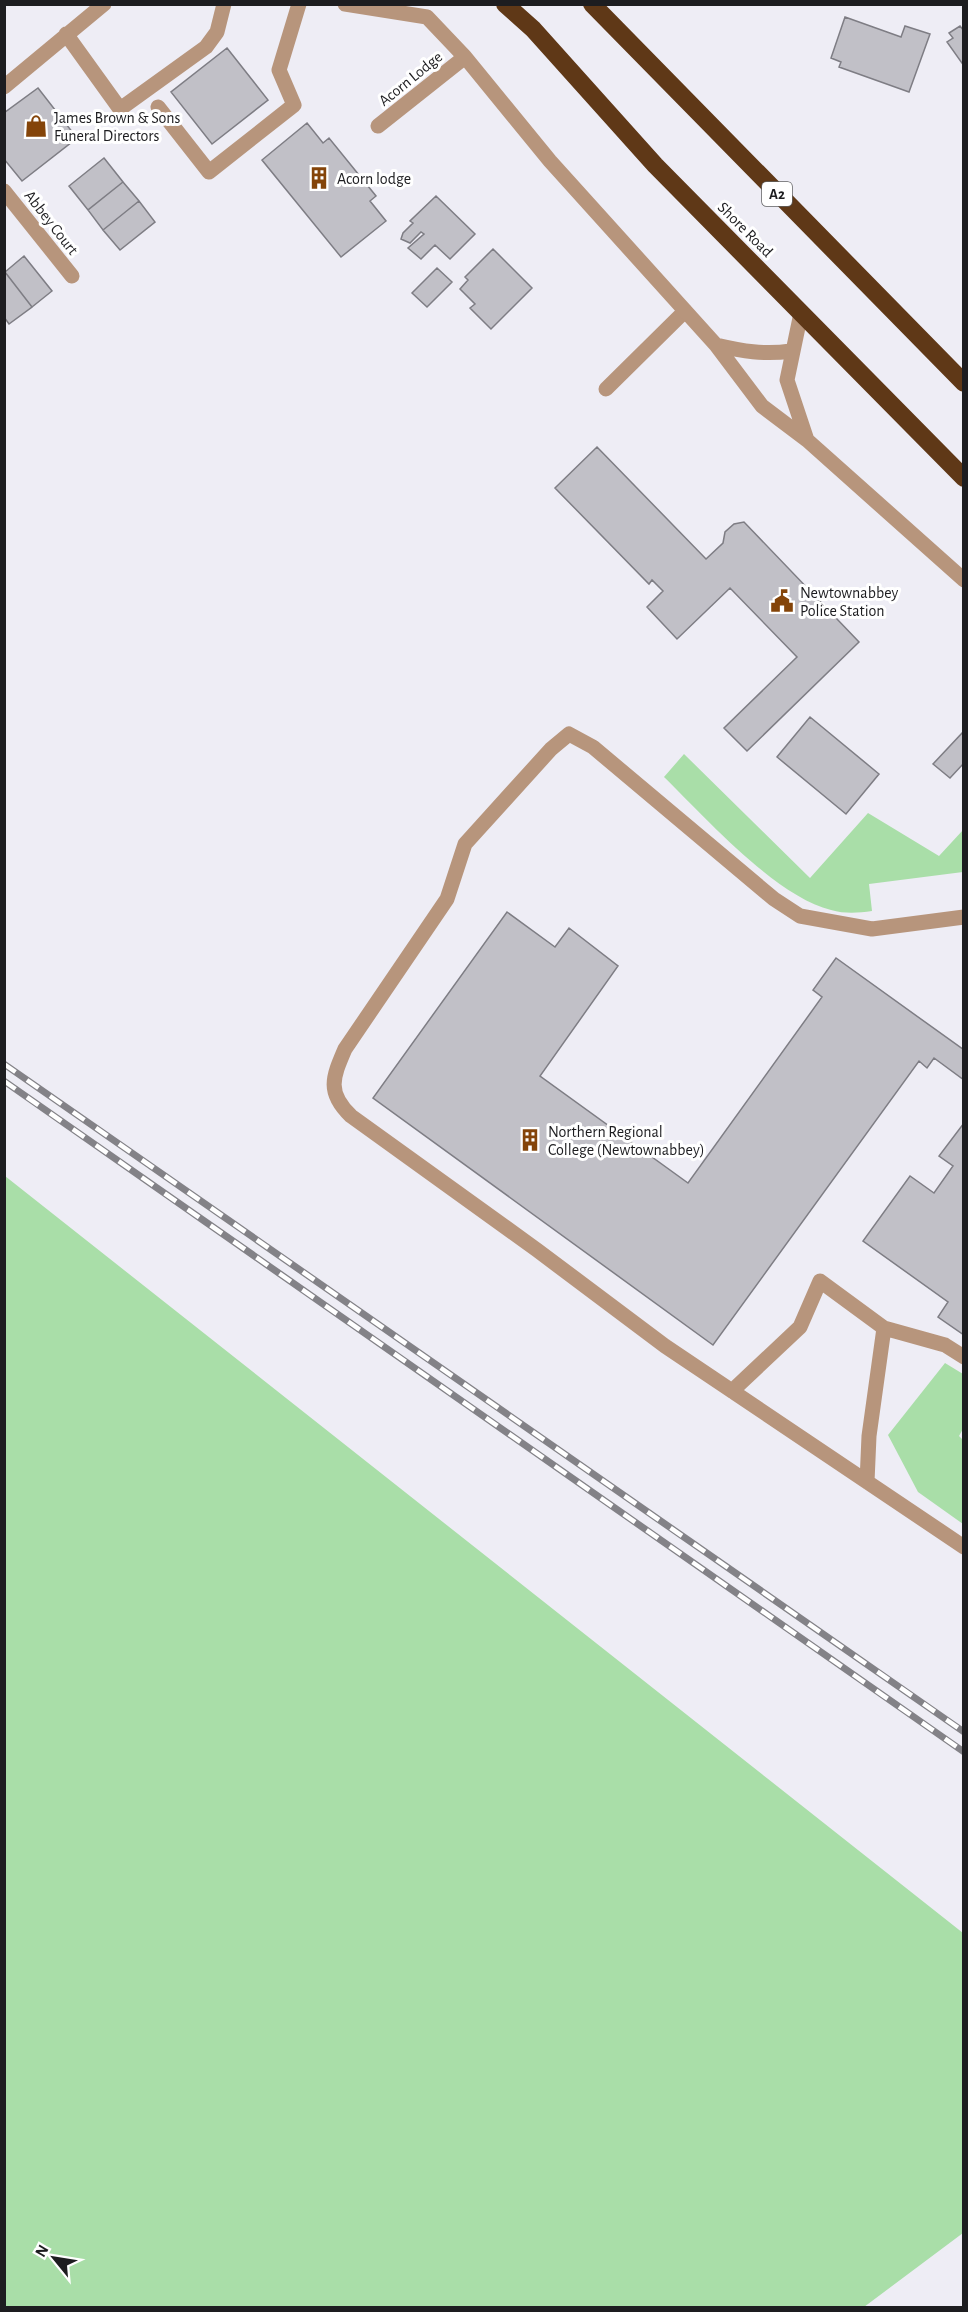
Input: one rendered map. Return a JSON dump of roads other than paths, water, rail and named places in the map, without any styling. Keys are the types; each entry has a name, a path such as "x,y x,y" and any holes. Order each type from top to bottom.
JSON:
{"highway":[{"name":"Shore Road","path":"505,4 533,29 655,165 963,478"},
{"name":"A2","path":"591,4 963,383"}],"street":[{"path":"4,87 104,4"},
{"path":"66,34 120,109 206,46 217,32 224,4"},
{"path":"158,107 210,172 294,105 279,69 299,4"},
{"path":"345,4 427,17 465,57 550,161 716,345 762,406 807,440 963,580"},
{"name":"Acorn Lodge","path":"378,126 465,57"},
{"name":"Abbey Court","path":"4,191 72,276"},
{"path":"606,389 685,311"},
{"path":"801,313 791,351 787,380 807,440"},
{"path":"716,345 749,353 772,354 791,351"},
{"path":"963,917 872,929 800,916 774,899 593,747 569,734 551,749 465,844 447,899 345,1048 334,1074 334,1090 338,1102 351,1116 537,1250 665,1346 963,1547"},
{"path":"732,1391 800,1327 820,1281 884,1328 945,1345 963,1358"},
{"path":"867,1482 869,1436 884,1328"}],"railway":[{"path":"4,1064 964,1732"},
{"path":"4,1081 964,1752"}],"place":[{"name":"James Brown & Sons Funeral Directors","path":"36,126"},
{"name":"Acorn lodge","path":"319,178"},
{"name":"Newtownabbey Police Station","path":"782,601"},
{"name":"Northern Regional College (Newtownabbey)","path":"530,1140"}]}
